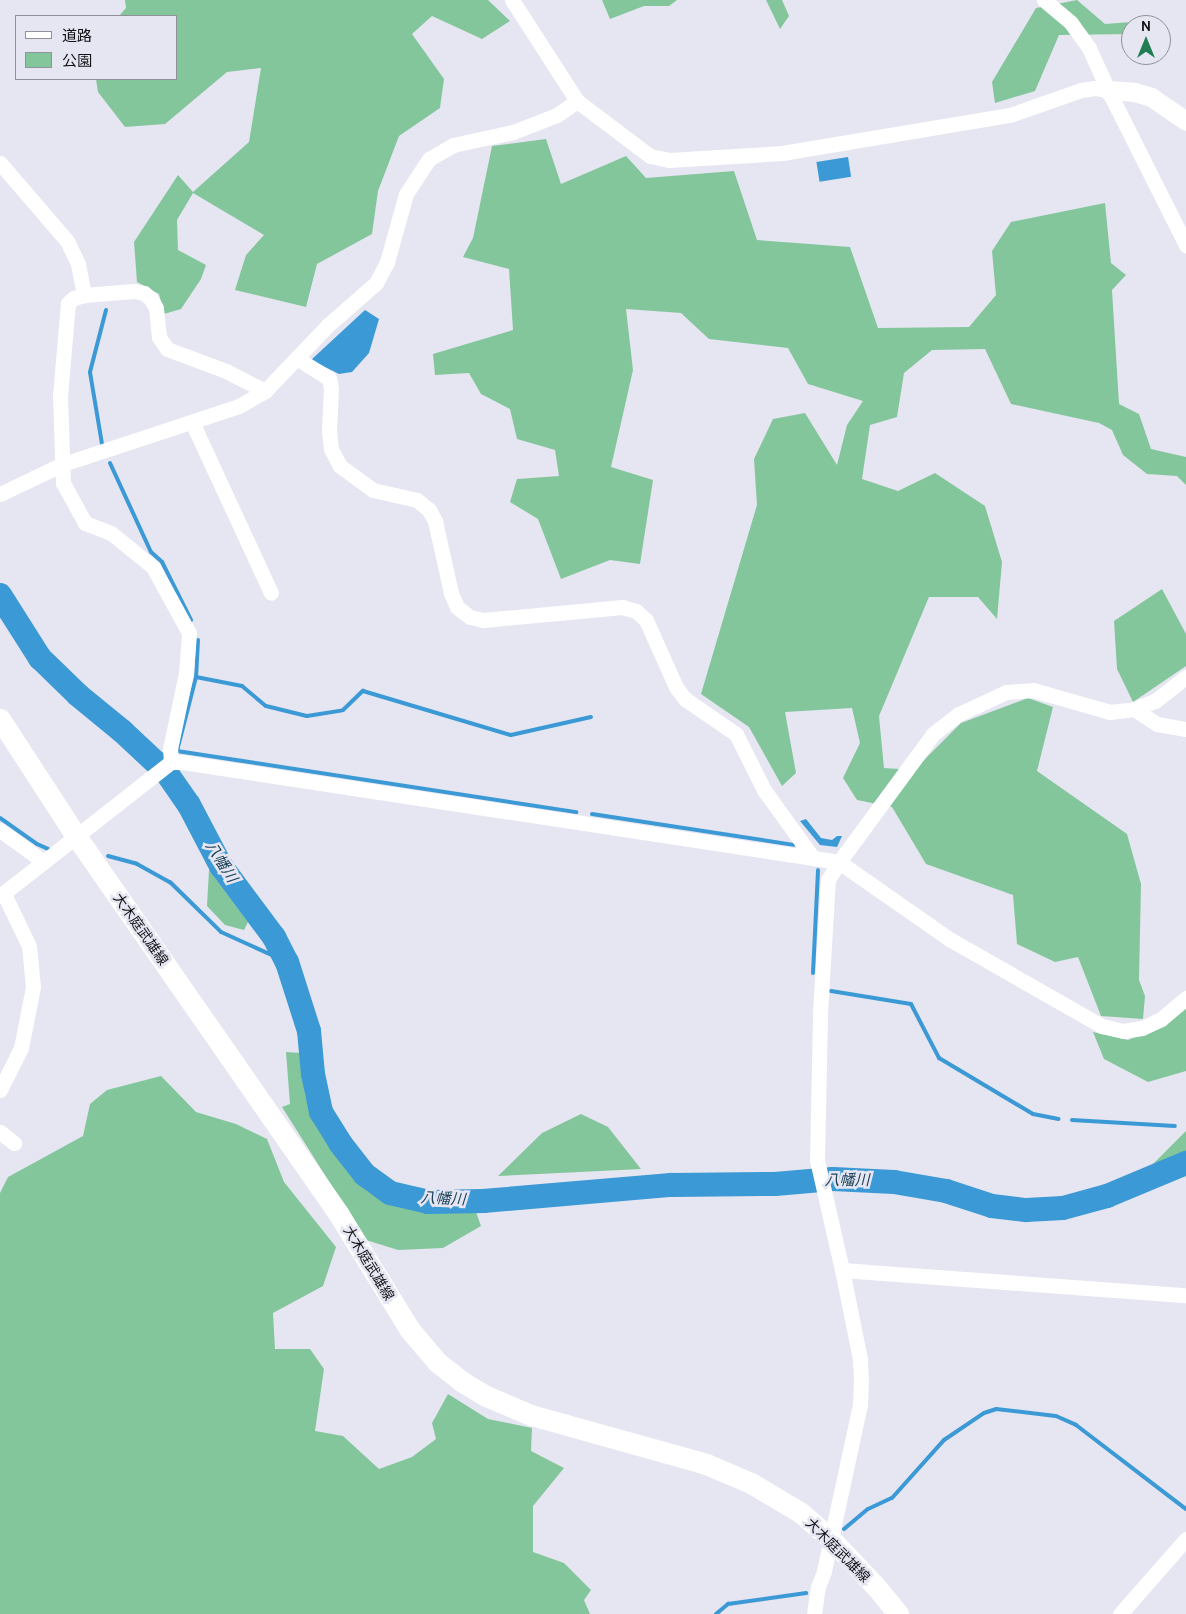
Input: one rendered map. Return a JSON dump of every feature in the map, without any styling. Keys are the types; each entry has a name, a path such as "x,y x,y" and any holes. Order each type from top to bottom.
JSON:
{"main road":[{"name":"大木庭武雄線","path":"0,719 76,836 338,1213 410,1330 437,1362 461,1381 486,1396 531,1415 706,1464 751,1482 801,1513 829,1537 878,1589 898,1614"}],"street":[{"path":"512,0 577,101 650,156 669,160 782,153 1010,114 1081,90 1095,88 1134,92 1150,98 1186,121"},
{"path":"1044,0 1071,23 1089,48 1108,90 1186,245"},
{"path":"0,494 63,464 239,406 265,391 298,359 328,325 376,283 387,262 406,194 429,159 454,145 514,132 549,118 577,101"},
{"path":"0,163 67,241 78,264 84,295"},
{"path":"171,762 170,750 186,673 188,633 154,567 111,533 84,523 63,483 60,396 68,303 74,298 84,295 134,291 144,293 151,299 156,308 159,337 168,350 226,371 265,391"},
{"path":"298,359 328,378 331,388 329,430 331,449 340,466 359,482 374,490 417,500 429,510 435,521 451,594 457,607 470,617 483,620 622,607 636,611 646,620 676,687 685,699 736,734 764,790 812,858"},
{"path":"192,422 271,593"},
{"path":"814,1614 829,1537 860,1405 861,1381 860,1359 817,1160 820,1013 828,880 839,862 933,734 959,714 1006,692 1033,690 1110,712 1134,709 1155,701 1186,677"},
{"path":"1134,709 1157,724 1186,729"},
{"path":"0,1090 22,1048 33,987 29,946 2,895 171,762 839,862 951,940 1102,1026 1124,1031 1142,1028 1161,1019 1186,998"},
{"path":"0,830 44,862"},
{"path":"0,1132 14,1143"},
{"path":"842,1270 1186,1295"},
{"path":"1120,1614 1186,1540"}],"green space":[{"path":"125,0 488,0 510,21 482,39 432,16 412,34 444,79 440,108 399,136 378,191 372,234 317,264 306,307 235,290 246,255 264,235 193,193 177,220 178,250 206,265 201,279 181,309 164,314 159,294 137,282 134,242 178,175 193,192 249,142 261,68 227,72 165,124 125,127 98,92 96,80 178,80 178,15 120,15 126,8"},
{"path":"602,0 677,0 669,6 644,6 610,19"},
{"path":"766,0 782,0 789,16 780,29"},
{"path":"1077,0 1105,24 1121,23 1121,34 1059,35 1035,91 995,103 992,82 1036,8"},
{"path":"546,139 561,184 626,156 646,178 734,171 757,240 850,247 878,328 969,327 996,295 992,251 1011,222 1105,203 1111,263 1126,275 1112,290 1119,404 1139,414 1151,449 1186,457 1186,485 1177,476 1147,474 1123,455 1112,430 1099,423 1011,404 985,349 932,350 904,373 897,417 870,425 862,479 898,491 935,473 985,506 1002,562 997,619 978,597 929,597 879,716 884,768 914,770 961,723 1028,698 1053,707 1037,771 1127,834 1141,884 1139,980 1145,996 1143,1019 1101,1016 1078,957 1055,962 1017,944 1013,895 926,864 892,807 857,800 843,778 860,743 852,708 785,712 796,773 782,786 749,727 701,694 757,505 754,459 773,419 805,413 837,465 847,425 863,401 808,384 788,348 709,339 681,313 626,309 633,370 611,467 653,480 640,564 610,560 561,579 538,519 510,502 517,479 559,476 555,450 517,439 510,409 481,394 469,373 435,375 433,354 513,330 509,269 463,257 473,238 492,146"},
{"path":"1162,589 1186,634 1186,666 1133,702 1117,669 1114,621"},
{"path":"209,870 248,922 244,930 225,925 207,906"},
{"path":"1186,1007 1186,1071 1148,1082 1104,1059 1093,1032 1128,1040 1165,1024"},
{"path":"286,1052 301,1053 305,1095 316,1125 367,1191 397,1206 429,1211 475,1209 481,1226 443,1248 398,1250 366,1240 282,1107 290,1104"},
{"path":"161,1076 196,1112 236,1124 267,1139 284,1182 336,1247 323,1286 273,1313 275,1349 310,1349 324,1369 315,1431 343,1436 379,1469 412,1457 436,1439 432,1423 448,1394 488,1419 532,1428 531,1451 564,1468 533,1506 533,1552 564,1563 591,1590 584,1600 590,1614 0,1614 0,1193 8,1177 83,1136 90,1104 107,1090"},
{"path":"581,1114 608,1127 641,1169 498,1176 542,1133"},
{"path":"1186,1131 1186,1152 1151,1166"}],"water":[{"path":"848,157 851,177 820,182 816,162"},
{"path":"365,310 379,319 369,353 352,372 339,374 311,360"},
{"path":"806,819 821,838 832,840 837,836 842,836 837,847 820,845 800,821"}],"waterway":[{"path":"102,444 90,372 106,310"},
{"path":"110,463 151,552 162,562 191,620"},
{"name":"八幡川","path":"0,595 40,658 78,695 122,731 166,772 189,805 221,866 274,937 287,962 309,1031 313,1074 321,1112 340,1143 364,1174 390,1193 428,1202 483,1201 671,1185 775,1184 833,1179 894,1182 946,1191 992,1206 1026,1210 1063,1208 1107,1196 1186,1163"},
{"path":"198,640 196,677 177,751 576,812"},
{"path":"196,677 242,686 266,706 307,716 343,710 363,691 511,735 591,717"},
{"path":"592,814 794,845"},
{"path":"0,818 37,844 48,849"},
{"path":"108,856 137,864 170,882 221,932 287,962"},
{"path":"813,973 818,870"},
{"path":"831,991 911,1004 939,1058 1033,1114 1059,1119"},
{"path":"1072,1120 1175,1126"},
{"path":"844,1529 868,1509 892,1498 944,1440 984,1413 996,1409 1056,1416 1076,1425 1186,1509"},
{"path":"716,1614 728,1604 806,1593"}]}
